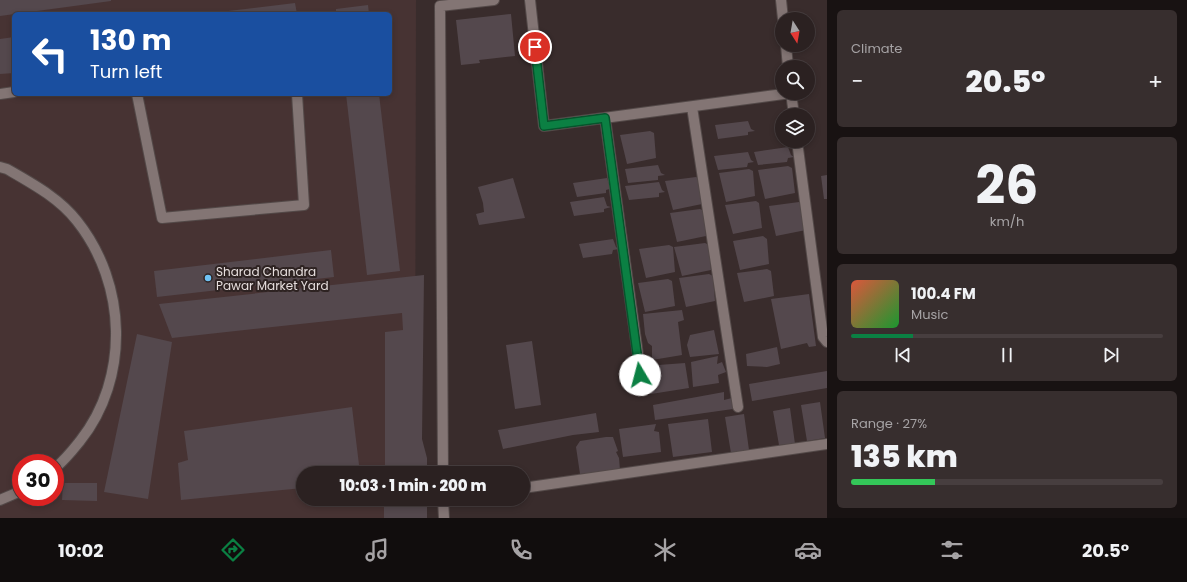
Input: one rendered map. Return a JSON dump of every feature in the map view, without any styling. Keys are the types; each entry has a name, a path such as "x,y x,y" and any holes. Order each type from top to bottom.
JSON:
{"street":[{"path":"443,466 440,3 494,0"},
{"path":"530,0 544,126 775,95"},
{"path":"780,0 782,12"},
{"path":"0,94 12,92"},
{"path":"137,96 162,218 304,205 297,96"},
{"path":"692,107 738,407"},
{"path":"605,118 643,390"},
{"path":"798,148 823,337 827,342"},
{"path":"0,167 7,169 45,191 77,221 100,258 114,300 117,344 109,387 91,427 64,461"},
{"path":"530,487 827,444"},
{"path":"0,500 12,495"},
{"path":"444,506 444,518"}],"shaded area":[{"name":"Sharad Chandra Pawar Market Yard","path":"0,0 416,0 415,466 296,466 296,506 415,506 415,518 0,518"}],"building":[{"path":"0,0 111,0 30,12 12,12 12,14 0,16"},
{"path":"295,3 297,12 219,12"},
{"path":"368,5 369,12 336,12 336,9"},
{"path":"511,14 515,56 479,60 480,63 461,65 456,20"},
{"path":"12,37 12,73 0,74 0,39"},
{"path":"346,96 379,96 400,271 367,275"},
{"path":"748,121 751,129 755,131 748,132 748,135 718,139 715,125"},
{"path":"650,131 654,133 656,158 627,164 620,135"},
{"path":"788,148 791,155 794,157 788,158 787,162 758,165 754,152"},
{"path":"748,152 751,160 754,162 748,163 747,167 718,170 714,156"},
{"path":"658,165 661,173 665,175 658,176 658,180 628,183 625,169"},
{"path":"788,166 792,168 795,193 765,199 758,170"},
{"path":"749,169 753,171 755,196 726,202 719,173"},
{"path":"827,175 827,199 824,199 821,176"},
{"path":"696,177 700,179 702,204 673,210 665,181"},
{"path":"513,178 525,218 479,225 476,214 484,212 478,187"},
{"path":"607,178 610,187 613,188 606,190 606,193 577,197 573,183"},
{"path":"659,182 662,190 665,192 659,193 659,197 629,200 625,186"},
{"path":"604,197 607,206 611,207 604,209 604,212 574,216 570,202"},
{"path":"756,201 759,203 762,228 733,234 725,205"},
{"path":"799,202 803,205 806,230 776,236 769,206"},
{"path":"700,209 704,211 706,236 677,242 670,213"},
{"path":"763,236 767,239 769,264 740,270 733,241"},
{"path":"613,239 616,247 619,249 613,250 612,254 583,258 579,244"},
{"path":"705,243 709,245 711,270 682,276 674,247"},
{"path":"669,245 673,247 675,272 646,278 639,249"},
{"path":"331,250 334,277 157,297 154,271"},
{"path":"767,269 771,271 774,296 744,302 737,273"},
{"path":"709,274 713,276 715,301 686,307 679,278"},
{"path":"424,275 422,439 427,458 427,466 385,466 385,332 403,330 402,313 172,338 159,304"},
{"path":"668,279 672,281 675,306 645,312 638,283"},
{"path":"809,294 816,346 809,347 807,343 781,349 771,299"},
{"path":"682,310 684,320 678,322 682,355 652,360 652,346 648,343 645,334 643,314"},
{"path":"714,330 719,354 690,357 687,345 690,335"},
{"path":"137,334 172,342 148,499 104,492"},
{"path":"532,341 541,405 515,409 506,345"},
{"path":"777,347 780,364 767,367 747,366 746,354"},
{"path":"718,356 717,364 722,362 726,372 718,375 719,383 693,387 691,362"},
{"path":"685,363 689,388 651,394 645,366"},
{"path":"827,371 827,388 752,401 749,384"},
{"path":"724,392 724,400 732,398 733,409 655,420 653,405"},
{"path":"820,402 825,438 807,441 801,405"},
{"path":"352,407 359,466 296,466 296,489 181,500 178,463 188,460 184,431"},
{"path":"790,408 795,444 779,445 773,411"},
{"path":"596,413 599,432 573,435 503,449 498,430"},
{"path":"744,414 749,450 731,453 725,417"},
{"path":"708,419 712,452 673,457 668,424"},
{"path":"656,424 654,431 659,432 661,452 623,457 619,429"},
{"path":"613,437 618,451 616,452 619,458 620,470 580,474 576,447 580,441"},
{"path":"64,483 97,483 97,501 64,500"},
{"path":"384,506 427,506 427,518 384,518"}],"place":[{"name":"Sharad Chandra Pawar Market Yard","path":"208,278"}],"route":[{"path":"535,47 544,126 605,118 640,375"}]}
